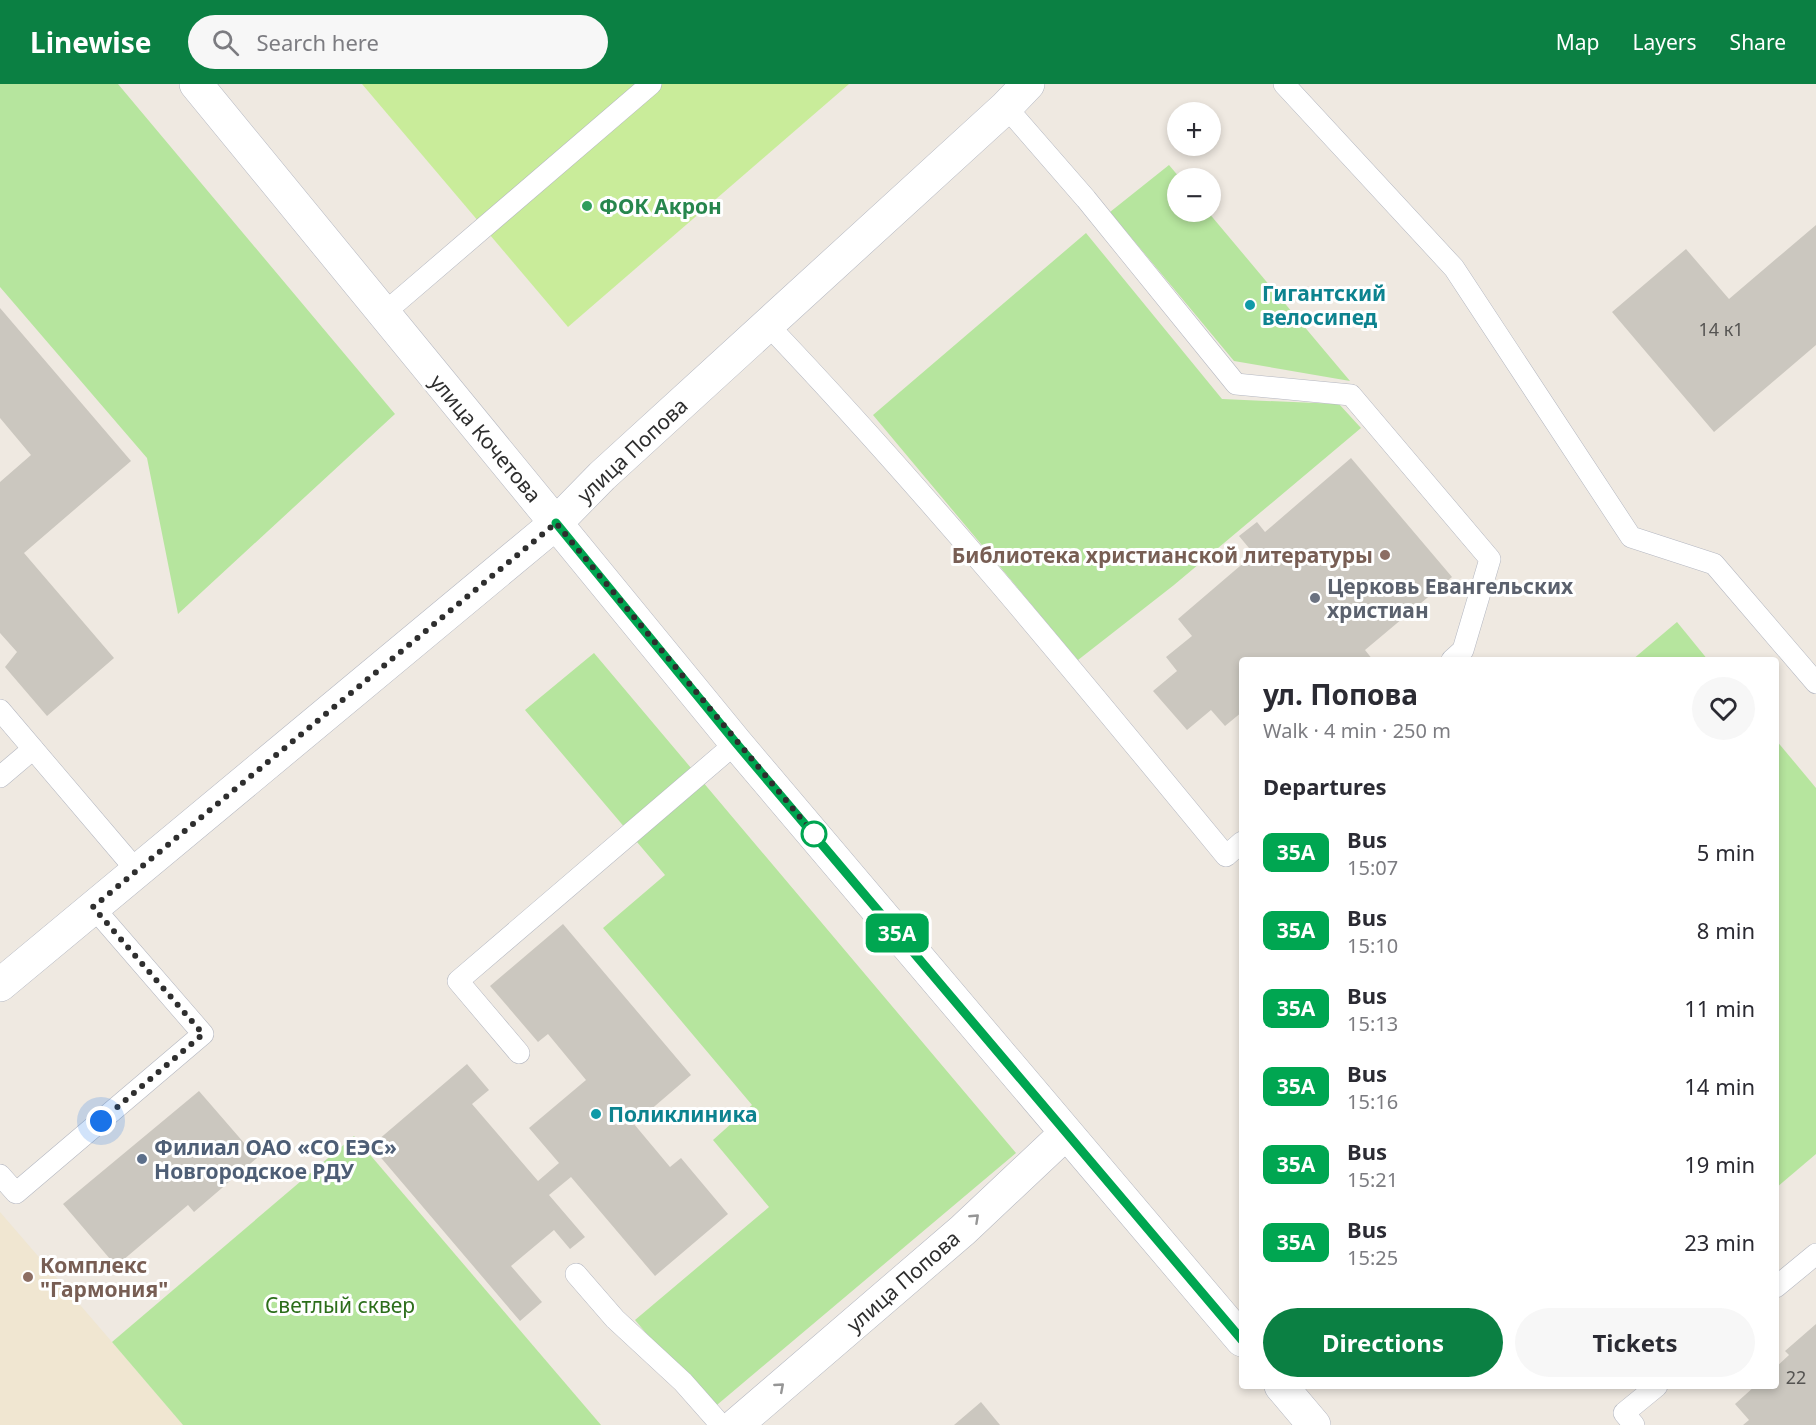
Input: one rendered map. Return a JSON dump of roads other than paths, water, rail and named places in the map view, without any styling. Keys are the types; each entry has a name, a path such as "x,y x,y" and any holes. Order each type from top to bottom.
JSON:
{"street":[{"name":"улица Кочетова","path":"196,84 736,743 1239,1336"},
{"name":"улица Попова","path":"0,985 556,523 602,476 1017,95"},
{"name":"улица Попова","path":"736,1425 963,1230 1066,1133"},
{"path":"1284,1389 1314,1425"}],"lane":[{"path":"383,314 651,84"},
{"path":"1284,84 1454,268 1631,537 1714,564 1816,683"},
{"path":"1017,95 1086,199 1236,384 1351,395 1490,559 1464,650 1456,657"},
{"path":"767,324 853,416 1115,721 1226,856 1239,845"},
{"path":"0,710 137,871"},
{"path":"519,1053 458,981 736,743"},
{"path":"0,777 33,749"},
{"path":"0,1175 16,1193 203,1034 93,907"},
{"path":"1779,1285 1816,1254"},
{"path":"576,1274 615,1319 683,1382 721,1425"},
{"path":"1635,1425 1624,1413 1653,1389"}],"place":[{"name":"ФОК Акрон","path":"587,206"},
{"name":"Гигантский велосипед","path":"1250,305"},
{"name":"Библиотека христианской литературы","path":"1385,555"},
{"name":"Церковь Евангельских христиан","path":"1315,598"},
{"name":"Поликлиника","path":"596,1114"},
{"name":"Филиал ОАО «СО ЕЭС» Новгородское РДУ","path":"142,1159"},
{"name":"Комплекс \"Гармония\"","path":"28,1277"}],"park label":[{"name":"Светлый сквер","path":"340,1305"}]}
